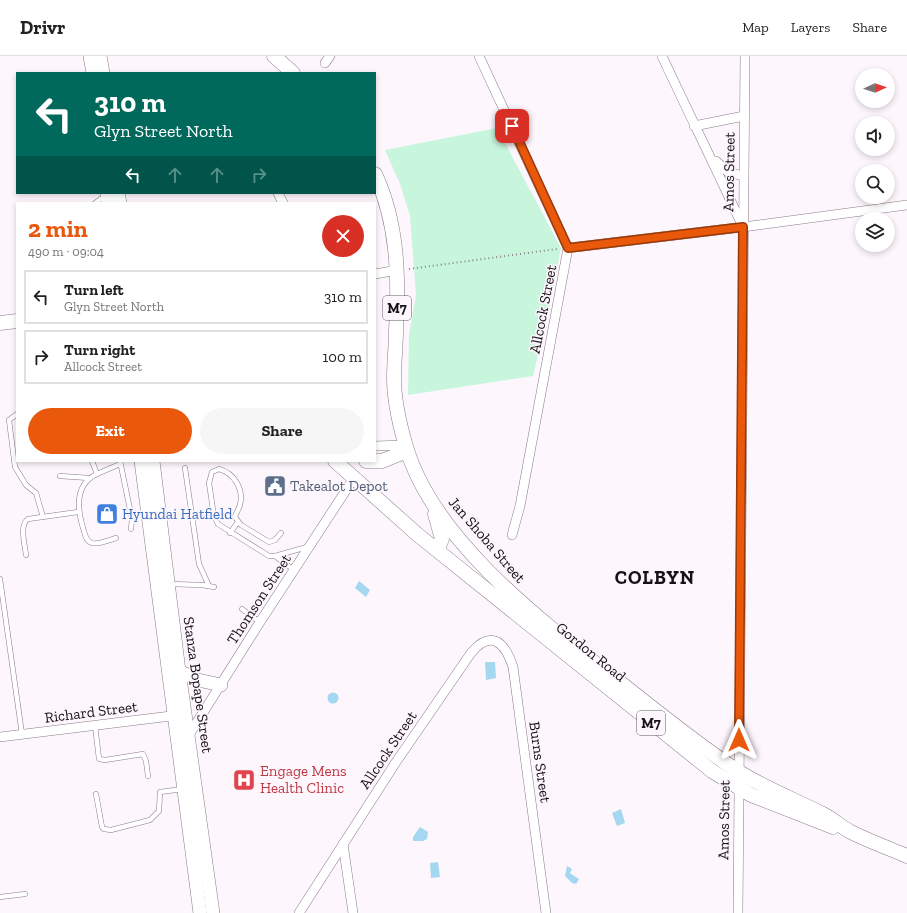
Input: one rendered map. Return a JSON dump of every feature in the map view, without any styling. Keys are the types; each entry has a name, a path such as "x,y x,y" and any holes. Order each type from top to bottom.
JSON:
{"main road":[{"path":"90,56 93,72"},
{"path":"100,56 103,72"},
{"path":"274,56 292,72"},
{"name":"Jan Shoba Street","path":"376,176 390,217 398,270 394,378 398,414 406,448 430,500 452,529 493,576 518,600 574,647"},
{"path":"110,196 119,202"},
{"path":"0,323 16,320"},
{"path":"376,461 382,461 406,448"},
{"name":"Stanza Bopape Street","path":"141,462 180,715 189,735 213,913"},
{"name":"Stanza Bopape Street","path":"153,462 179,671 184,788 200,913"},
{"name":"Gordon Road","path":"336,462 437,550 712,771 751,795 831,827 849,831 907,856"},
{"path":"430,500 442,535 442,542 437,550"},
{"name":"Gordon Road","path":"574,647 739,772 830,818 849,831"},
{"path":"179,671 198,680 221,685"}],"street":[{"name":"Allcock Street","path":"479,56 568,248 520,506 512,535"},
{"path":"662,56 694,126 708,150 743,227"},
{"name":"Amos Street","path":"738,913 745,56"},
{"path":"694,126 744,116"},
{"path":"708,150 723,168 733,174 743,176"},
{"path":"568,248 907,205"},
{"path":"376,274 398,270"},
{"path":"376,446 406,448"},
{"name":"Thomson Street","path":"189,735 260,622 354,478"},
{"name":"Burns Street","path":"477,645 488,640 501,644 510,656 513,667 546,913"},
{"name":"Allcock Street","path":"299,913 343,844 477,645"},
{"name":"Richard Street","path":"0,737 180,715"},
{"path":"343,844 353,913"}],"lane":[{"path":"97,202 110,196"},
{"path":"16,415 9,420 15,467 26,485 36,493 43,517"},
{"path":"92,462 97,474"},
{"path":"60,476 89,478 120,462 132,519 131,529"},
{"path":"168,584 212,587 199,564 185,468"},
{"path":"281,533 275,540 269,542 238,522 235,517 240,503 239,486 235,480 223,471 216,470 212,472 209,478 214,516 219,526 267,555 275,556 310,546"},
{"path":"89,478 79,496 78,512 86,539 90,543 95,544 116,538"},
{"path":"26,555 23,526 25,521 78,512"},
{"path":"230,533 238,522"},
{"path":"275,556 294,570"},
{"path":"0,579 22,734"},
{"path":"242,609 260,622"},
{"path":"95,725 99,759 105,760 143,754 146,761 148,776"},
{"path":"96,794 102,827 104,829 111,830 150,820 159,811 160,792 184,788"},
{"path":"0,897 25,894"}],"path":[{"path":"398,270 568,248"}],"green space":[{"path":"497,128 561,248 548,314 533,376 408,395 409,335 416,295 410,216 400,184 385,150"}],"water":[{"path":"359,581 370,590 366,597 355,588"},
{"path":"485,662 495,662 496,678 486,680"},
{"path":"333,692 337,694 339,698 337,702 333,704 329,702 327,698 329,694"},
{"path":"621,809 625,823 617,826 612,813"},
{"path":"420,827 428,832 427,839 423,841 413,841 413,837"},
{"path":"438,862 440,877 431,878 430,863"},
{"path":"567,866 572,869 570,873 579,879 576,884 572,883 565,876"}],"place":[{"name":"Takealot Depot","path":"275,486"},
{"name":"Hyundai Hatfield","path":"107,514"},
{"name":"Engage Mens Health Clinic","path":"244,780"}],"district":[{"name":"COLBYN","path":"655,577"}],"route":[{"path":"512,126 568,248 743,227 739,740"}]}
